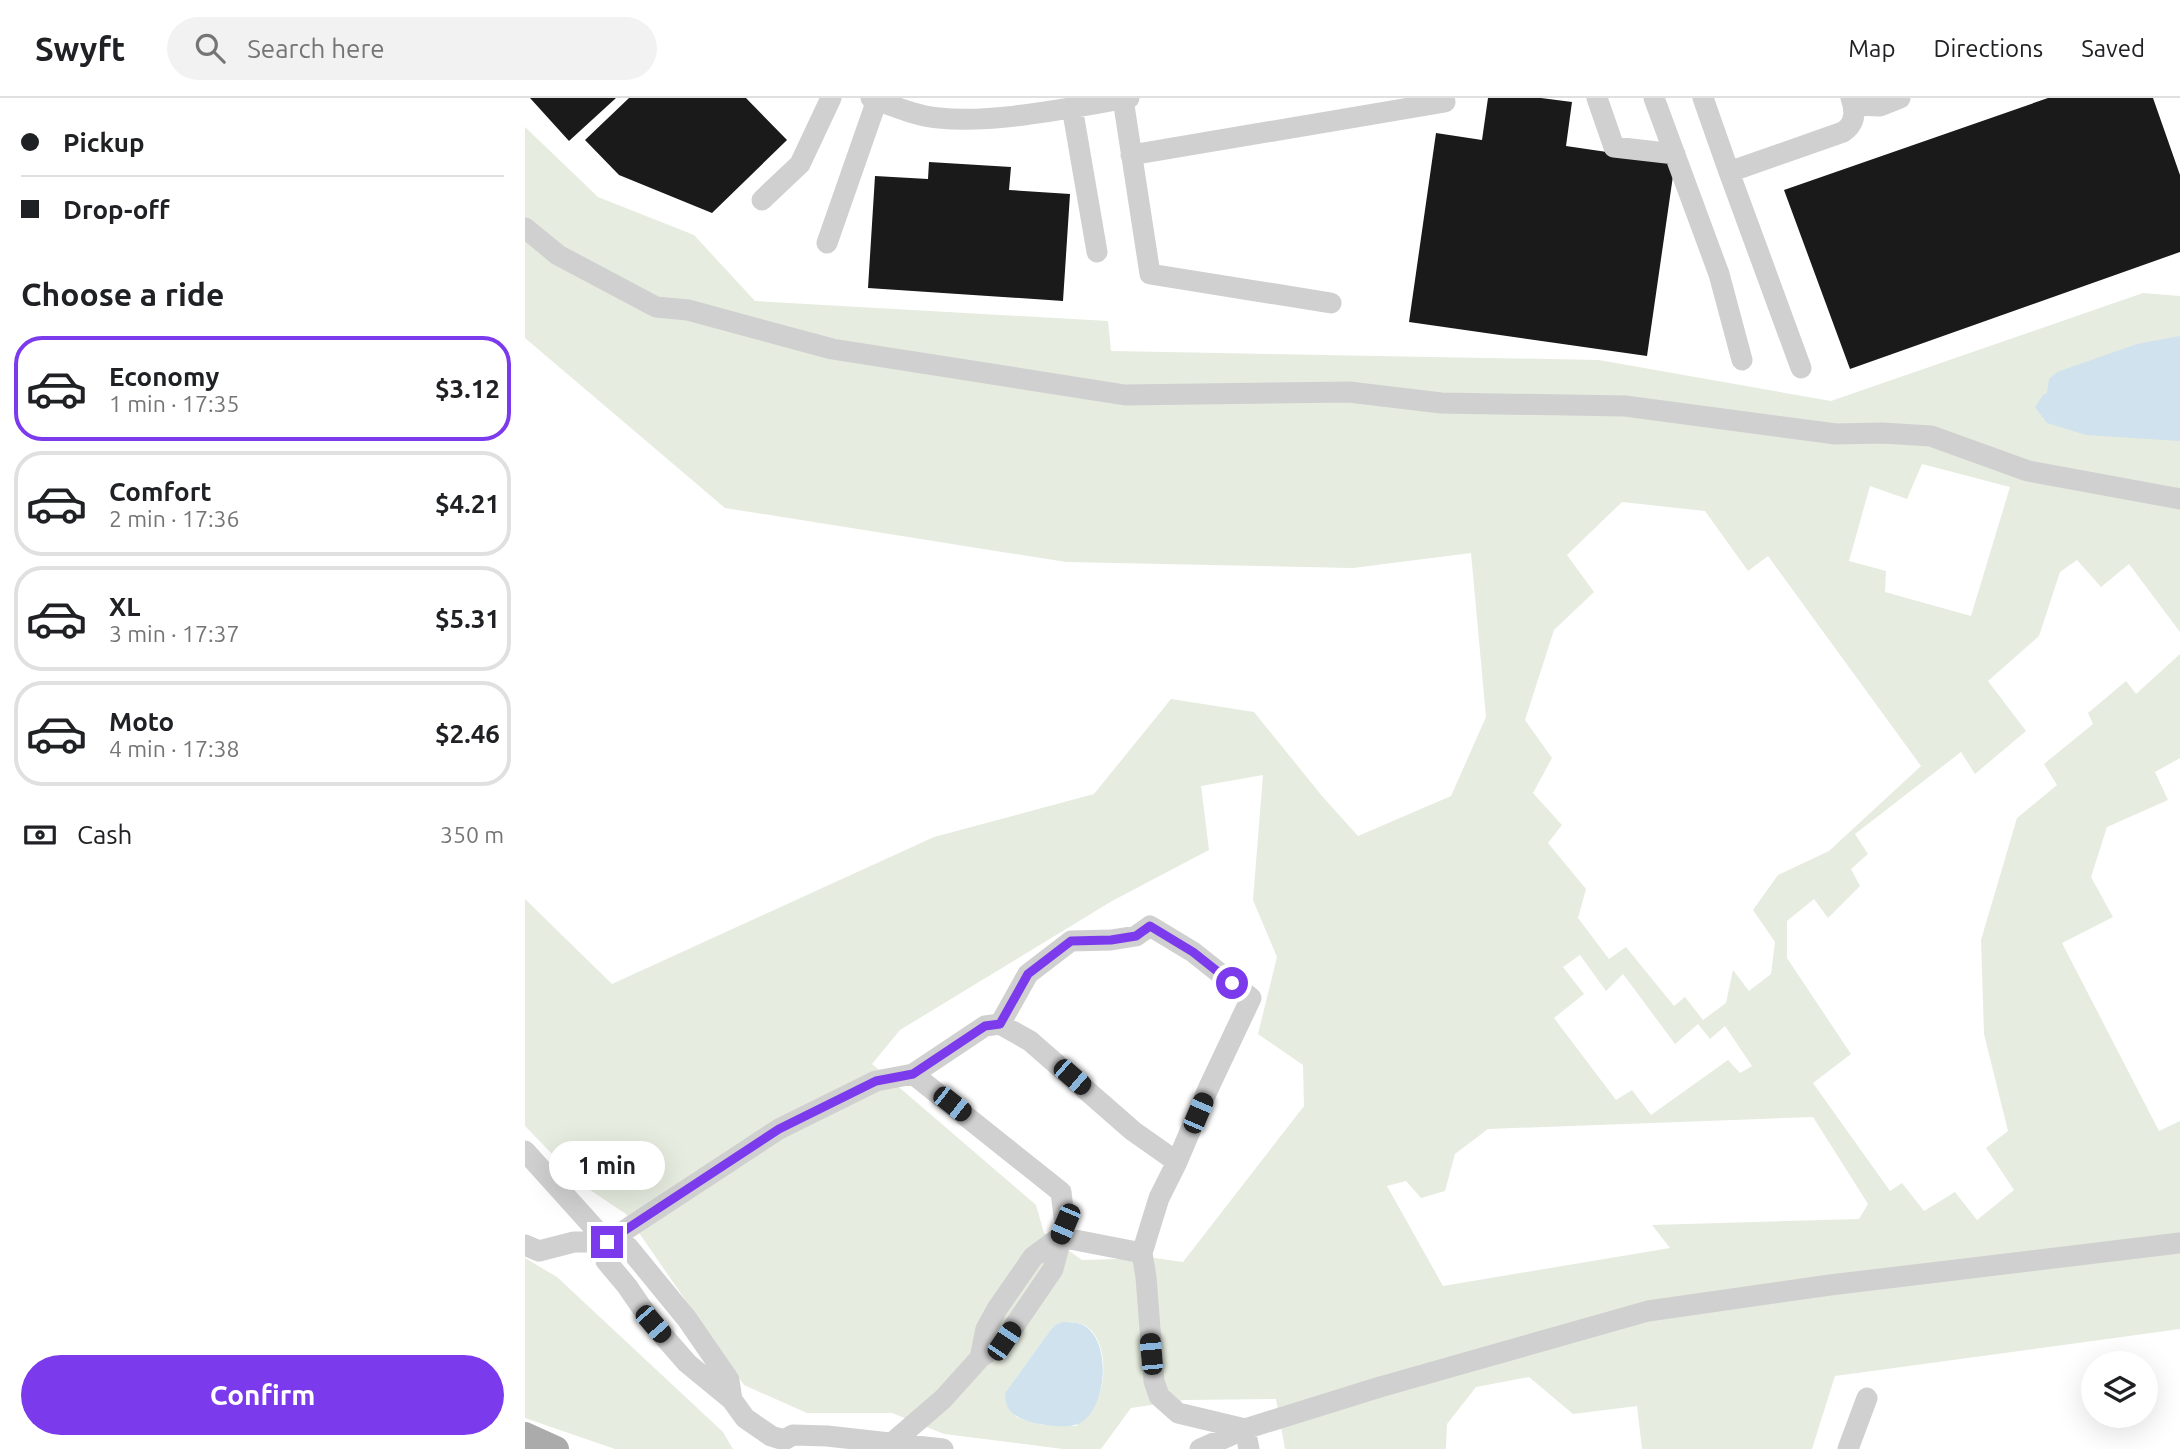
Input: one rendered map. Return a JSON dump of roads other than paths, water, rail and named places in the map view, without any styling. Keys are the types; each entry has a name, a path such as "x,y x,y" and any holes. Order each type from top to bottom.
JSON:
{"main road":[{"path":"525,1435 556,1449"}],"street":[{"path":"762,200 800,163 831,98"},
{"path":"827,243 874,99 938,118 981,119 1002,107 1072,107 1129,98"},
{"path":"1597,98 1614,147 1675,153"},
{"path":"1654,98 1719,274 1742,360"},
{"path":"1703,98 1801,368"},
{"path":"1729,172 1843,132 1854,121 1852,102 1879,106 1900,98"},
{"path":"1123,99 1150,274 1331,303"},
{"path":"1131,155 1353,108 1445,103"},
{"path":"1072,107 1097,252"},
{"path":"525,228 558,255 656,307 688,310 832,349 1125,395 1349,392 1441,402 1625,406 1836,435 1882,433 1931,436 2028,471 2180,499"},
{"path":"1000,1024 1028,974 1071,941 1136,936 1150,926 1193,952 1251,998 1208,1089 1178,1162 1159,1198 1142,1253 1154,1381 1159,1396 1178,1413 1247,1439"},
{"path":"607,1242 779,1129 876,1081 913,1074 985,1026 1000,1024 1030,1041 1133,1131 1178,1162"},
{"path":"891,1443 943,1399 980,1358 986,1329 996,1308 1033,1257 1060,1237 1065,1224 1061,1192 913,1074"},
{"path":"525,1151 607,1242 606,1261 653,1324 687,1363 731,1400 770,1443 784,1440 891,1443 943,1449"},
{"path":"1060,1237 1142,1253"},
{"path":"525,1245 539,1251 574,1242 607,1242 628,1247 687,1319 729,1380 731,1400"},
{"path":"1200,1449 1247,1439 1380,1387 1648,1311 1830,1285 2180,1243"},
{"path":"1848,1449 1867,1398"}],"water":[{"path":"2180,336 2180,441 2086,435 2047,423 2035,407 2047,393 2049,379 2057,372 2137,344"},
{"path":"1062,1322 1083,1325 1093,1333 1102,1360 1100,1391 1088,1417 1078,1424 1060,1426 1030,1422 1013,1413 1006,1403 1005,1393 1049,1332"}]}
